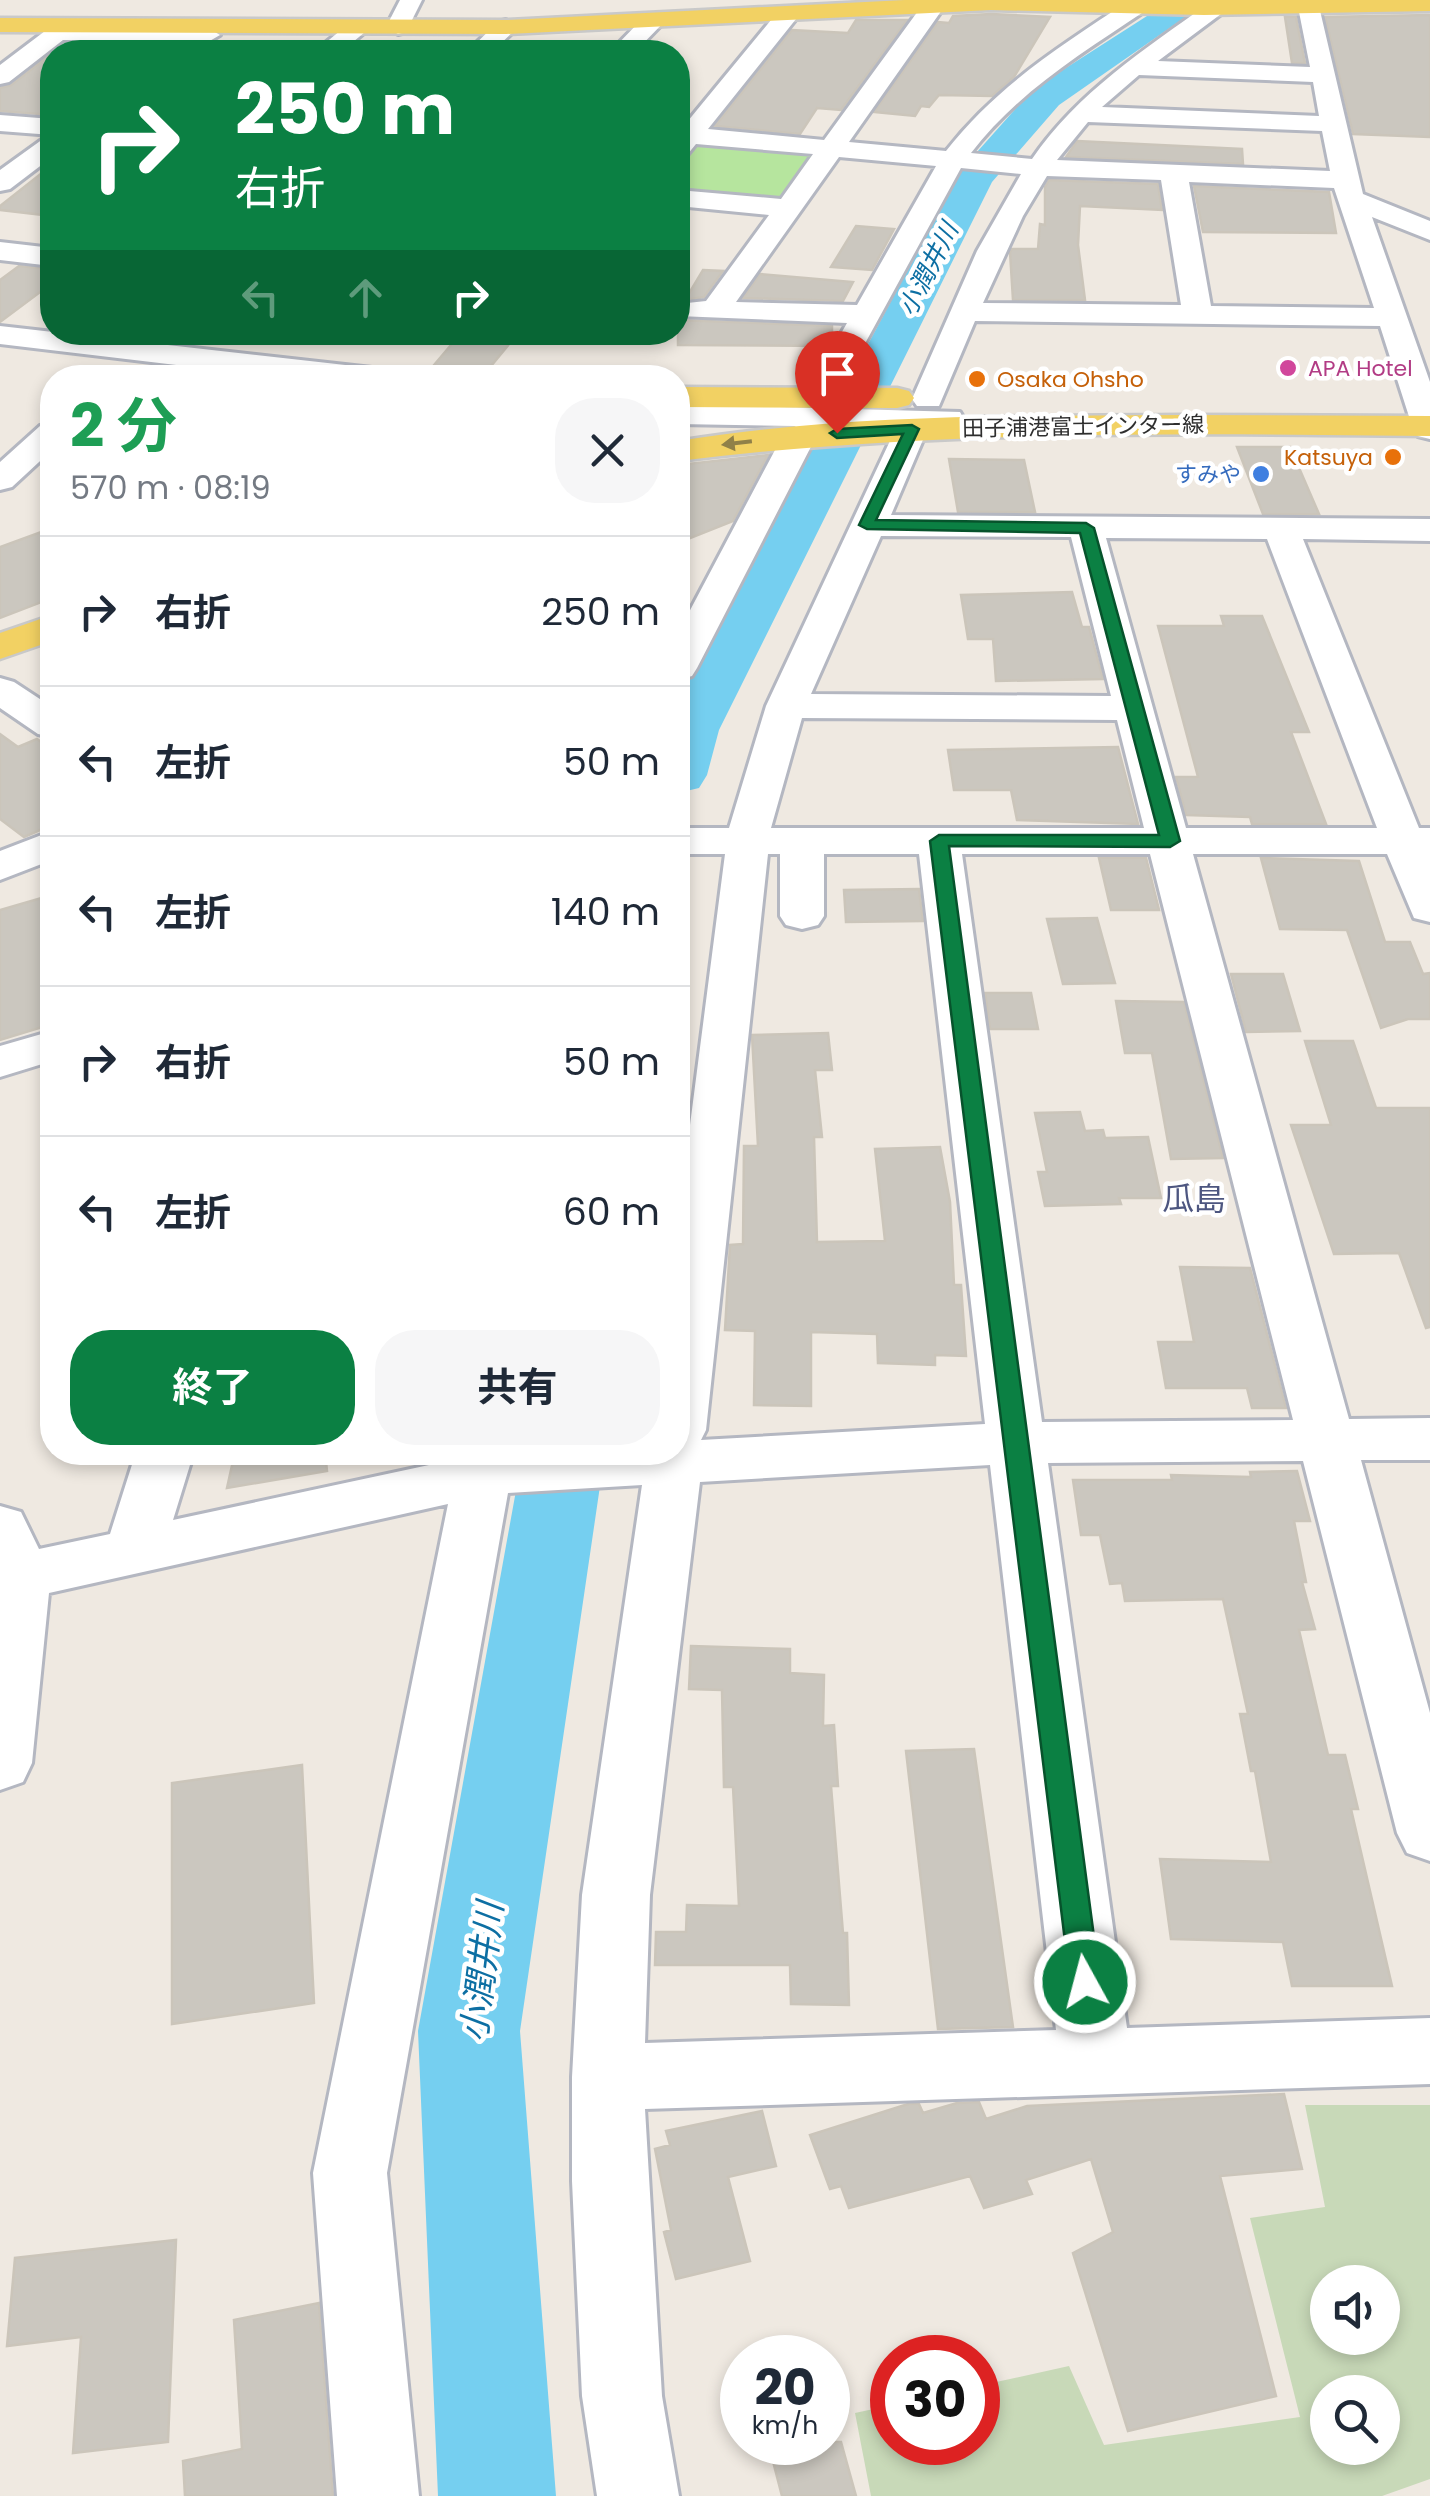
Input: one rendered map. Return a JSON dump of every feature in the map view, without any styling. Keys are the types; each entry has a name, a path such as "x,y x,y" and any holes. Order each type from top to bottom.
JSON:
{"main road":[{"path":"0,25 214,31 506,28 938,2 1210,8 1430,4"},
{"name":"田子浦港富士インター線","path":"690,396 822,396 920,414 1250,424 1428,419"},
{"name":"田子浦港富士インター線","path":"690,449 920,414 1428,419"},
{"path":"0,647 40,631"},
{"path":"0,686 40,668"}],"street":[{"path":"398,27 411,0"},
{"path":"714,311 938,2"},
{"path":"822,396 866,314 986,118 1051,62 1137,6"},
{"path":"1310,7 1348,189 1428,419"},
{"path":"690,1266 747,841 786,706 1030,166 1081,114 1210,8"},
{"path":"690,130 788,14"},
{"path":"634,40 653,21"},
{"path":"342,40 359,27"},
{"path":"492,40 506,28"},
{"path":"201,40 214,31"},
{"path":"47,40 57,32 214,31"},
{"path":"0,77 40,45"},
{"path":"1136,68 1325,76"},
{"path":"1081,114 1336,124"},
{"path":"0,123 40,126"},
{"path":"690,139 1348,189 1430,230"},
{"path":"0,183 40,154"},
{"path":"1174,174 1198,313"},
{"path":"690,199 788,208"},
{"path":"0,252 40,256"},
{"path":"690,310 866,314"},
{"path":"964,312 1390,317"},
{"path":"0,335 40,341"},
{"path":"67,345 191,365"},
{"path":"0,348 235,365"},
{"path":"690,414 1250,424"},
{"path":"692,608 800,435"},
{"path":"0,480 40,445"},
{"path":"867,525 1430,530"},
{"path":"1086,528 1430,1834"},
{"path":"1281,530 1417,841 1430,909"},
{"path":"0,686 40,716"},
{"path":"786,706 1132,708"},
{"path":"690,841 1417,841"},
{"path":"802,841 802,916"},
{"path":"939,841 1095,2059"},
{"path":"0,867 40,849"},
{"path":"0,1062 40,1050"},
{"path":"690,1451 1430,1439"},
{"path":"135,1549 161,1465"},
{"path":"638,2496 622,2396 608,2077 616,1894 664,1465"},
{"path":"0,1763 7,1562 135,1549 496,1466 350,2173 378,2496"},
{"path":"608,2077 1430,2051"}],"green space":[{"path":"707,141 819,155 786,201 690,195 690,150 696,143"},
{"path":"1305,2105 1430,2105 1430,2479 1382,2496 871,2496 855,2413 870,2410 870,2465 1000,2465 1000,2381 1069,2366 1104,2445 1300,2417 1250,2218 1325,2207"}],"building":[{"path":"1430,15 1430,137 1353,134 1325,17"},
{"path":"953,16 1050,17 1014,77 992,96 939,95 929,107 921,106 915,116 874,112 938,22 949,23"},
{"path":"1285,17 1296,17 1305,63 1292,63"},
{"path":"856,20 907,20 841,110 817,108 800,134 715,126 792,30 848,33"},
{"path":"40,62 40,114 0,111 0,88 11,85"},
{"path":"1077,141 1242,149 1243,164 1066,157"},
{"path":"40,174 40,215 0,210"},
{"path":"1049,180 1158,184 1162,210 1080,206 1078,245 1085,300 1013,300 1010,252 1038,249 1040,224 1045,225 1045,187"},
{"path":"1194,186 1329,192 1336,233 1203,232"},
{"path":"856,226 894,229 872,270 831,267"},
{"path":"19,266 40,268 40,292 0,322 0,280"},
{"path":"703,270 723,271 704,297 690,299 690,292"},
{"path":"760,274 853,282 843,301 743,298"},
{"path":"690,320 832,326 830,346 678,345 690,345"},
{"path":"451,345 508,345 492,365 434,365"},
{"path":"1237,447 1290,447 1319,514 1263,514"},
{"path":"768,455 733,521 690,538 690,464"},
{"path":"949,459 1024,460 1035,512 958,512"},
{"path":"40,532 40,603 0,618 0,547"},
{"path":"1072,592 1082,627 1089,627 1103,679 996,681 993,639 968,639 961,595"},
{"path":"1221,616 1262,616 1309,732 1291,732 1326,824 1252,824 1250,817 1186,815 1176,777 1198,777 1158,626 1224,626"},
{"path":"0,734 18,747 37,739 40,830 24,837 0,819"},
{"path":"1118,747 1138,824 1017,820 1011,790 954,790 948,750"},
{"path":"1099,858 1146,858 1159,910 1111,910"},
{"path":"1261,858 1359,861 1385,942 1410,942 1423,974 1430,973 1430,1019 1408,1019 1381,1028 1347,930 1280,929"},
{"path":"919,889 923,921 846,922 844,890"},
{"path":"40,898 40,1028 0,1040 0,910"},
{"path":"1097,918 1115,983 1063,984 1047,919"},
{"path":"1231,974 1283,974 1300,1031 1246,1032"},
{"path":"985,993 1031,993 1038,1029 990,1029"},
{"path":"1116,1001 1184,1002 1223,1158 1171,1159 1152,1053 1125,1053"},
{"path":"828,1033 832,1070 815,1070 822,1137 814,1137 817,1242 885,1241 875,1149 940,1147 950,1202 954,1285 961,1285 966,1356 935,1355 935,1365 878,1363 877,1334 811,1332 811,1406 754,1405 755,1331 725,1330 730,1245 743,1244 744,1146 758,1146 752,1035"},
{"path":"1305,1041 1353,1041 1376,1108 1430,1108 1430,1327 1426,1328 1399,1253 1334,1254 1291,1125 1331,1125"},
{"path":"1080,1112 1085,1131 1103,1130 1105,1138 1148,1137 1161,1198 1119,1198 1121,1204 1045,1206 1038,1172 1047,1172 1035,1113"},
{"path":"1180,1267 1250,1268 1286,1408 1252,1408 1247,1388 1166,1388 1158,1342 1194,1342"},
{"path":"232,1465 326,1465 327,1471 227,1488"},
{"path":"1297,1471 1310,1521 1294,1521 1306,1582 1302,1582 1315,1629 1299,1630 1328,1755 1345,1755 1358,1809 1351,1809 1392,1986 1292,1986 1283,1942 1171,1939 1160,1859 1271,1862 1240,1714 1248,1714 1223,1599 1125,1601 1122,1583 1110,1584 1100,1535 1081,1535 1073,1480 1172,1480 1171,1475 1251,1477 1250,1472"},
{"path":"691,1646 790,1649 790,1673 824,1675 823,1726 834,1725 838,1786 831,1786 843,1933 847,1933 849,2005 791,2004 790,1965 655,1965 656,1932 686,1932 687,1905 739,1906 733,1787 724,1787 722,1690 689,1689"},
{"path":"974,1749 1013,2027 938,2029 906,1751"},
{"path":"302,1765 314,2003 172,2024 172,1783"},
{"path":"1284,2094 1302,2169 1220,2176 1276,2396 1128,2431 1073,2253 1113,2232 1091,2159 1026,2180 1032,2194 984,2208 970,2176 849,2208 841,2186 830,2189 810,2135 908,2104 919,2104 923,2113 957,2103 979,2102 986,2119 1027,2106"},
{"path":"762,2111 776,2166 728,2177 750,2261 676,2279 664,2232 671,2230 655,2149 670,2145 666,2131"},
{"path":"176,2240 168,2442 73,2453 81,2337 7,2346 15,2258"},
{"path":"319,2303 333,2496 185,2496 183,2461 242,2449 234,2320"},
{"path":"774,2465 847,2465 856,2496 782,2496"}],"waterway":[{"name":"小潤井川","path":"690,730 975,178 1046,97 1194,0"},
{"name":"小潤井川","path":"497,2496 469,2031 562,1465"}],"place":[{"name":"APA Hotel","path":"1288,368"},
{"name":"Osaka Ohsho","path":"977,379"},
{"name":"Katsuya","path":"1393,457"},
{"name":"すみや","path":"1261,474"}],"district":[{"name":"瓜島","path":"1194,1199"}],"route":[{"path":"837,433 912,429 867,525 1086,528 1170,841 939,841 1085,1982"}]}
